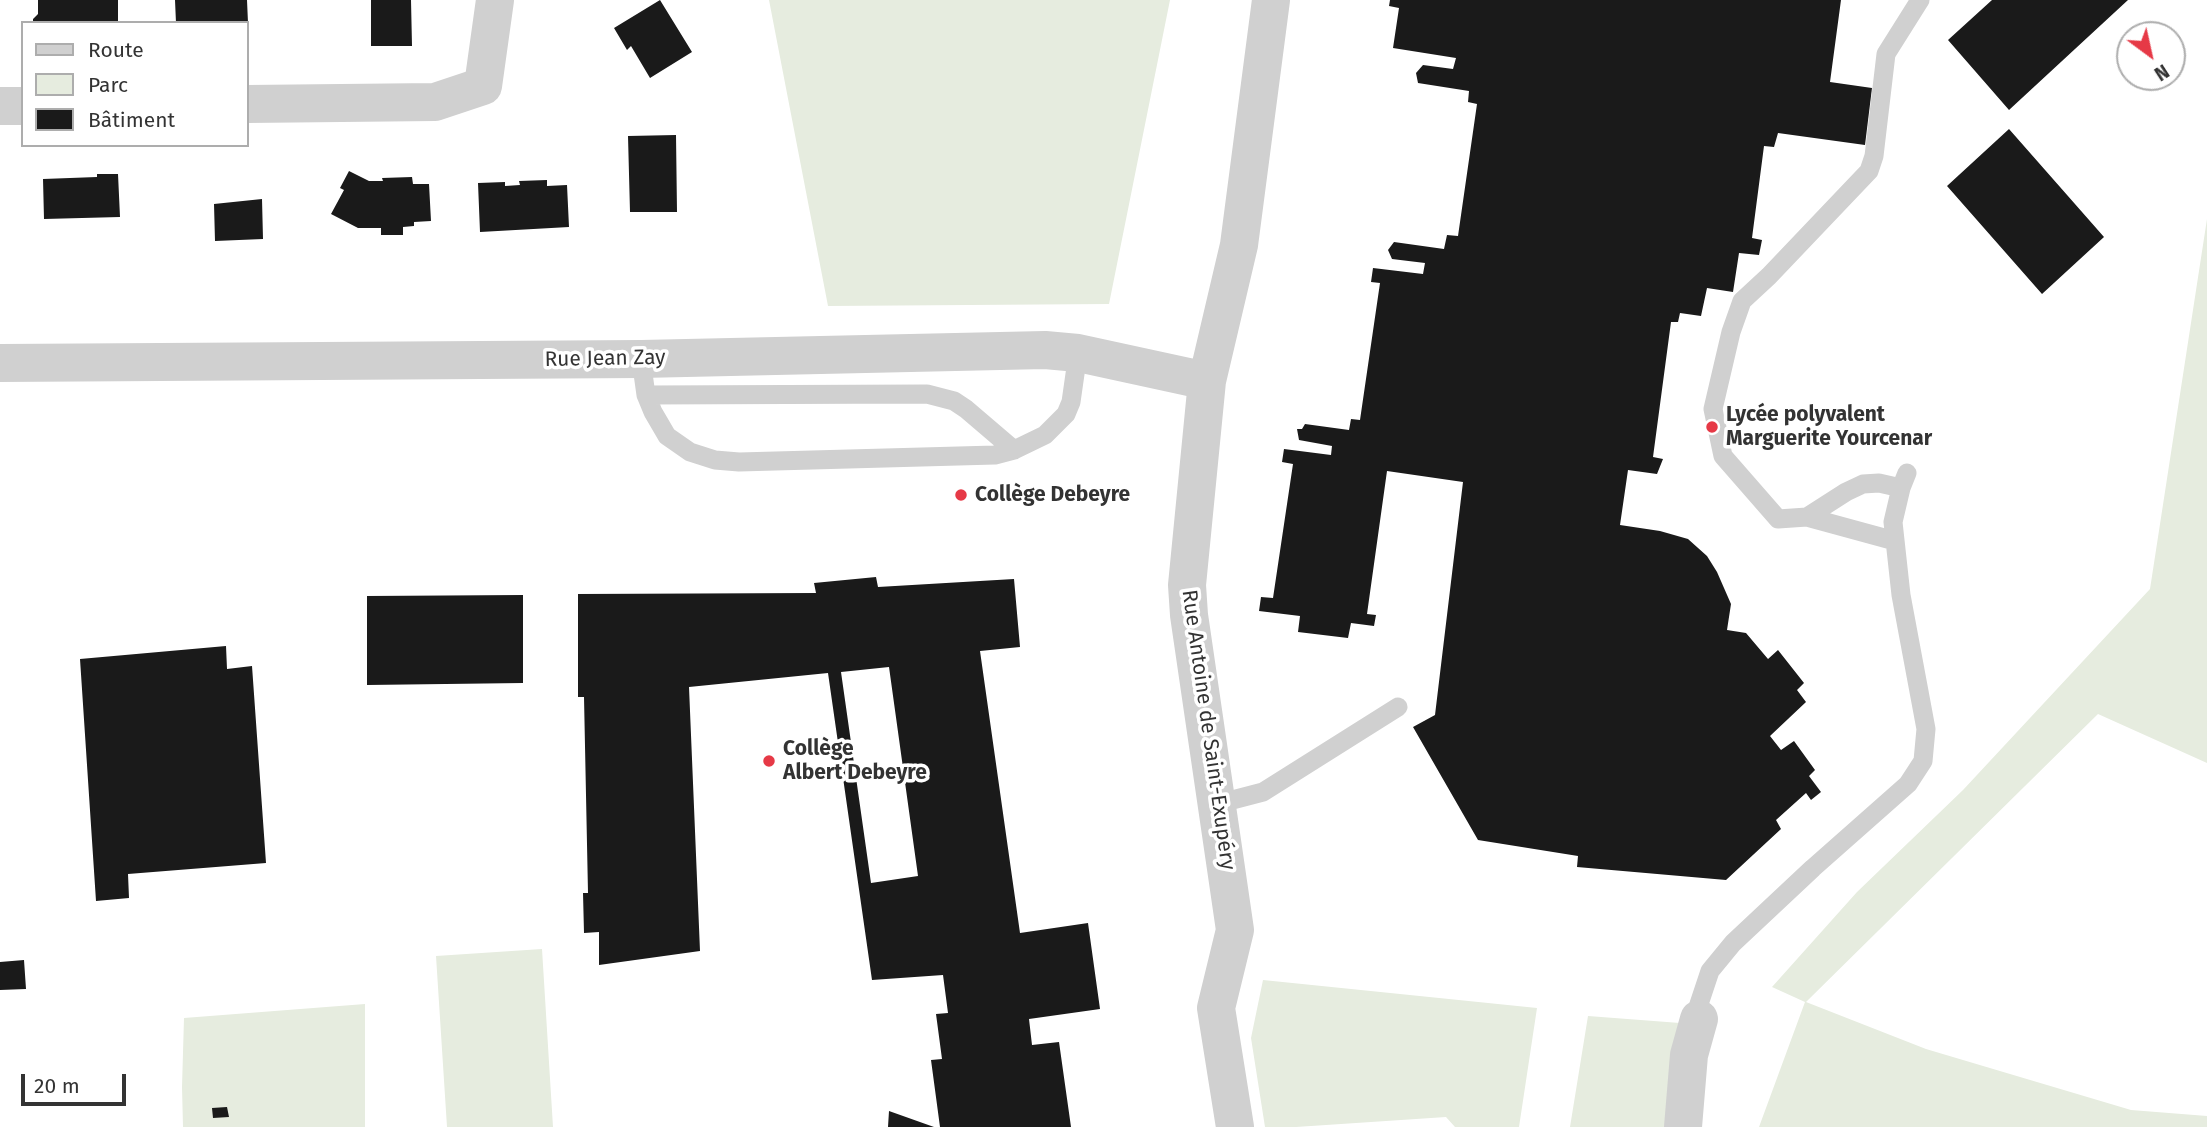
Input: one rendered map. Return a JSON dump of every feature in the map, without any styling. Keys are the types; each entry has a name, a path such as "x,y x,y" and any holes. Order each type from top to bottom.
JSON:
{"street":[{"path":"248,103 435,102 483,86 495,0"},
{"name":"Rue Antoine de Saint-Exupéry","path":"1235,1127 1216,1008 1235,930 1189,615 1187,585 1207,381 1239,245 1271,0"},
{"path":"0,106 21,106"},
{"name":"Rue Jean Zay","path":"0,363 644,377 1045,350 1078,353 1207,381"},
{"path":"1683,1127 1689,1055 1699,1018"}],"lane":[{"path":"1895,541 1807,517 1778,519 1723,456 1713,410 1731,332 1742,301 1869,172 1874,156 1886,54 1920,0"},
{"path":"1014,450 954,401 927,394 644,377 653,412 667,436 690,452 715,460 995,455 1014,450 1045,435 1066,414 1071,402 1078,353"},
{"path":"1699,1018 1699,1003 1710,971 1733,943 1908,784 1923,761 1926,729 1901,595 1893,522 1904,481 1863,484 1807,517"},
{"path":"1217,804 1263,792 1398,707"}],"green space":[{"path":"769,0 1170,0 1109,304 828,306"},
{"path":"2207,219 2207,763 2098,714 1806,1002 1926,1049 2131,1110 2207,1116 2207,1127 1759,1127 1805,1002 1772,987 1857,892 1963,790 2150,589"},
{"path":"542,949 553,1127 447,1127 436,956"},
{"path":"1263,980 1537,1008 1519,1127 1455,1127 1446,1117 1265,1127 1251,1038"},
{"path":"365,1004 365,1127 183,1127 184,1018"},
{"path":"1588,1016 1680,1023 1668,1127 1570,1127"}],"building":[{"path":"38,0 118,0 118,21 33,21 38,14"},
{"path":"175,0 247,0 248,21 176,21"},
{"path":"371,0 411,0 412,46 371,46"},
{"path":"660,0 692,52 650,78 631,46 627,50 614,28"},
{"path":"1390,0 1841,0 1830,82 1872,88 1865,145 1778,133 1774,147 1764,146 1752,238 1762,240 1759,255 1739,253 1733,292 1707,288 1701,316 1680,313 1678,322 1671,322 1653,457 1663,459 1657,474 1628,470 1620,525 1660,531 1688,539 1707,556 1731,604 1727,630 1746,633 1768,659 1778,650 1804,683 1797,690 1806,702 1770,736 1781,750 1794,741 1815,770 1809,776 1821,792 1811,800 1806,793 1776,820 1781,829 1726,880 1577,867 1578,856 1478,840 1413,727 1435,715 1463,482 1387,471 1367,614 1376,615 1374,626 1351,623 1348,638 1298,632 1300,616 1259,611 1261,597 1273,598 1293,464 1282,462 1284,449 1331,455 1332,446 1299,440 1297,429 1302,429 1305,424 1349,430 1351,419 1360,420 1380,283 1371,282 1373,268 1423,274 1425,263 1392,259 1388,250 1394,242 1444,249 1447,235 1458,236 1477,104 1468,102 1469,91 1418,83 1416,73 1423,65 1453,69 1456,58 1393,48 1399,8 1389,6"},
{"path":"1992,0 2128,0 2009,110 1948,40"},
{"path":"2009,129 2104,237 2042,294 1947,186"},
{"path":"676,135 677,212 630,212 628,136"},
{"path":"349,171 369,181 412,177 413,184 429,184 431,221 414,222 414,226 403,227 403,235 381,235 381,228 358,228 331,214 344,190 340,188"},
{"path":"97,174 118,174 120,217 44,219 43,179 97,177"},
{"path":"547,180 547,186 567,185 569,227 480,232 478,183 505,182 505,186 520,185 519,181"},
{"path":"262,199 263,239 215,241 214,204"},
{"path":"876,577 878,587 1014,579 1020,647 980,651 1020,933 1088,923 1100,1009 1029,1019 1032,1045 1059,1042 1071,1127 940,1127 931,1060 942,1059 936,1014 948,1013 943,975 872,980 828,673 689,687 700,951 599,965 599,932 584,933 583,893 588,893 584,697 578,697 578,594 816,593 814,583","holes":["889,667 918,876 871,883 841,672"]},
{"path":"523,595 523,683 367,685 367,596"},
{"path":"226,646 227,669 252,666 266,863 128,874 129,898 96,901 80,659"},
{"path":"24,960 26,989 0,990 0,962"},
{"path":"227,1107 229,1117 213,1118 212,1108"},
{"path":"889,1111 934,1127 888,1127"}],"place":[{"name":"Lycée polyvalent Marguerite Yourcenar","path":"1712,427"},
{"name":"Collège Debeyre","path":"961,495"},
{"name":"Collège Albert Debeyre","path":"769,761"}]}
